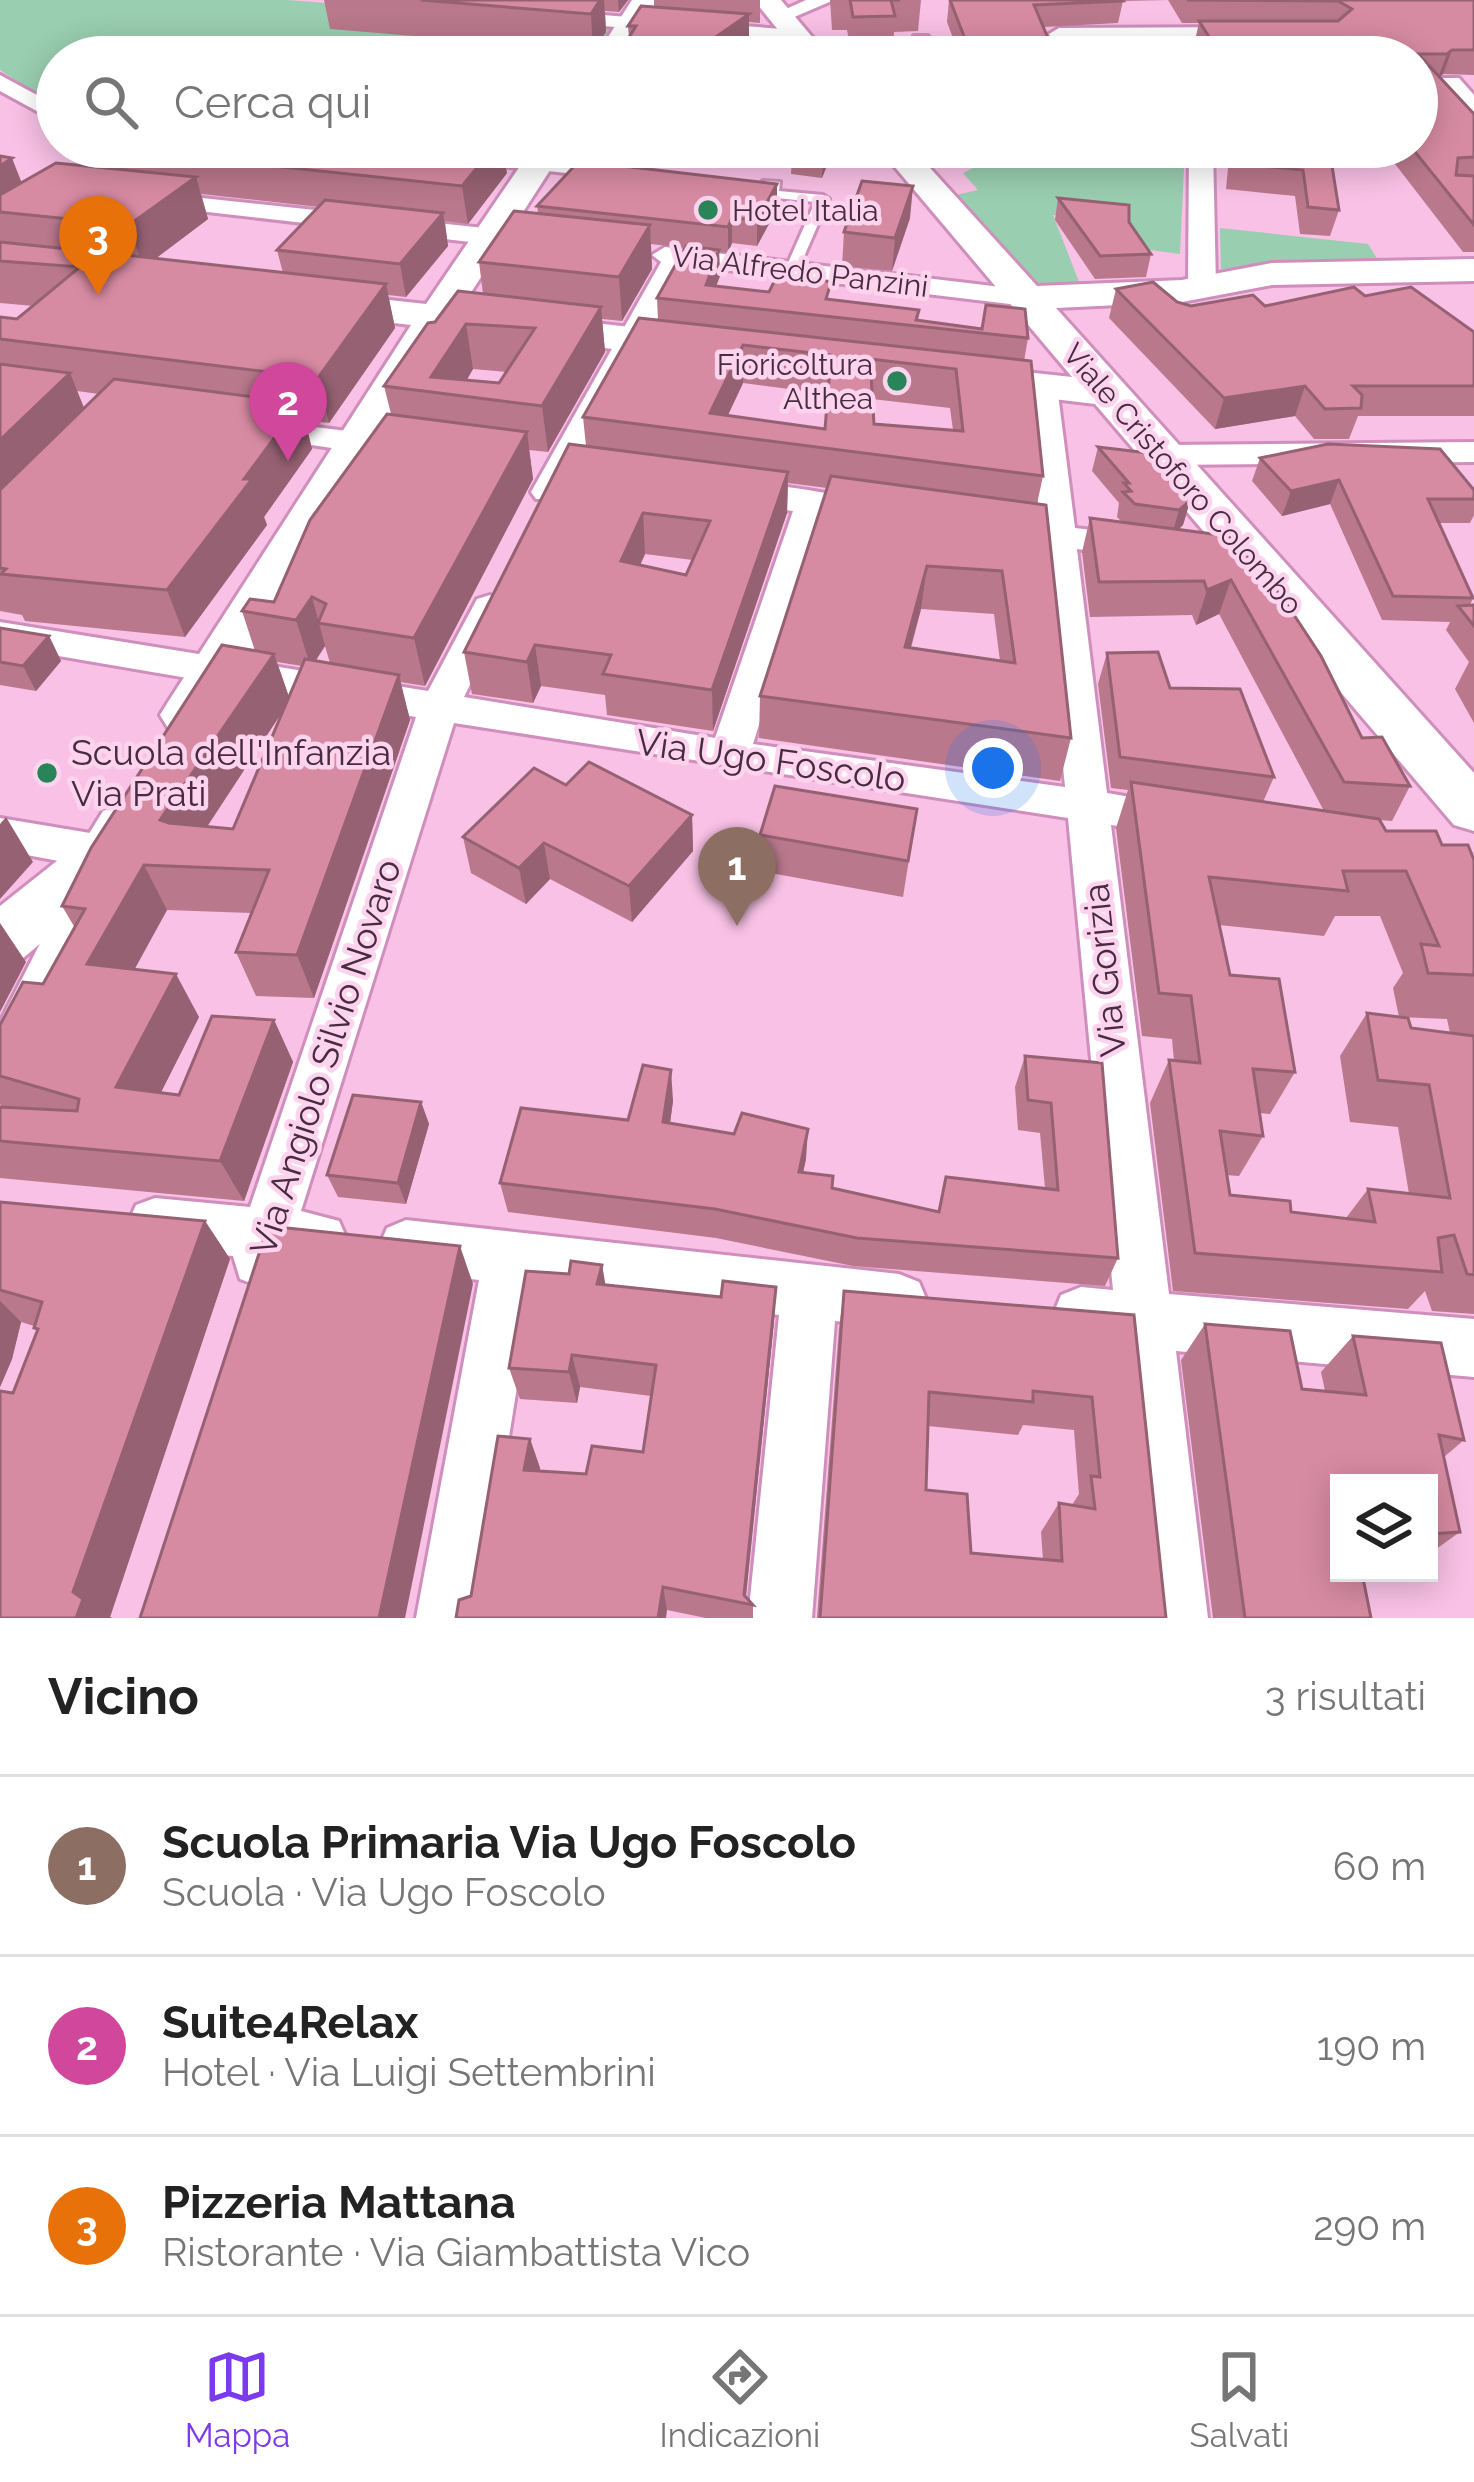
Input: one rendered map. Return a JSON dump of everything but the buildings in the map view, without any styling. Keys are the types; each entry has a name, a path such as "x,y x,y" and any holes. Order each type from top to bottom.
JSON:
{"street":[{"path":"524,15 638,12 780,18 824,0"},
{"path":"1060,36 1273,33"},
{"path":"0,82 36,103"},
{"path":"1451,83 1474,108"},
{"path":"166,750 353,442 536,168"},
{"name":"Viale Cristoforo Colombo","path":"912,168 1474,810"},
{"path":"1202,168 1202,286"},
{"path":"113,196 559,244"},
{"name":"Via Alfredo Panzini","path":"630,251 1036,310"},
{"path":"529,531 677,257"},
{"path":"1036,310 1272,274 1474,270"},
{"path":"278,299 745,352"},
{"name":"Via Gorizia","path":"1036,310 1054,537 1176,1618"},
{"path":"928,373 1111,393"},
{"path":"232,425 428,452"},
{"path":"1167,455 1474,452"},
{"path":"516,464 605,476"},
{"path":"697,488 900,515"},
{"path":"729,754 812,503"},
{"path":"966,525 1252,560"},
{"name":"Via Angiolo Silvio Novaro","path":"239,1323 439,708 508,572"},
{"name":"Via Ugo Foscolo","path":"0,634 729,754 1223,824"},
{"path":"0,1071 143,791"},
{"path":"0,834 108,853"},
{"path":"0,941 108,853"},
{"path":"111,1218 511,1256 809,1294 951,1305"},
{"path":"448,1618 511,1256"},
{"path":"780,1618 809,1294"},
{"path":"1022,1311 1474,1348"}],"lane":[{"path":"753,189 776,184 772,194 823,199 791,272"}],"green space":[{"path":"0,0 288,0 618,26 611,36 36,36 36,93 0,70"},
{"path":"973,168 1184,168 1180,254 1135,248 1129,221 1053,215 1081,287 1039,290 956,195 978,190 963,173"},
{"path":"1220,228 1368,244 1380,263 1221,269"}],"place":[{"name":"Hotel Italia","path":"708,210"},
{"name":"Pizzeria Mattana","path":"98,295"},
{"name":"Fioricoltura Althea","path":"897,381"},
{"name":"Suite4Relax","path":"288,461"},
{"name":"Scuola dell'Infanzia Via Prati","path":"47,773"},
{"name":"Scuola Primaria Via Ugo Foscolo","path":"737,926"}]}
